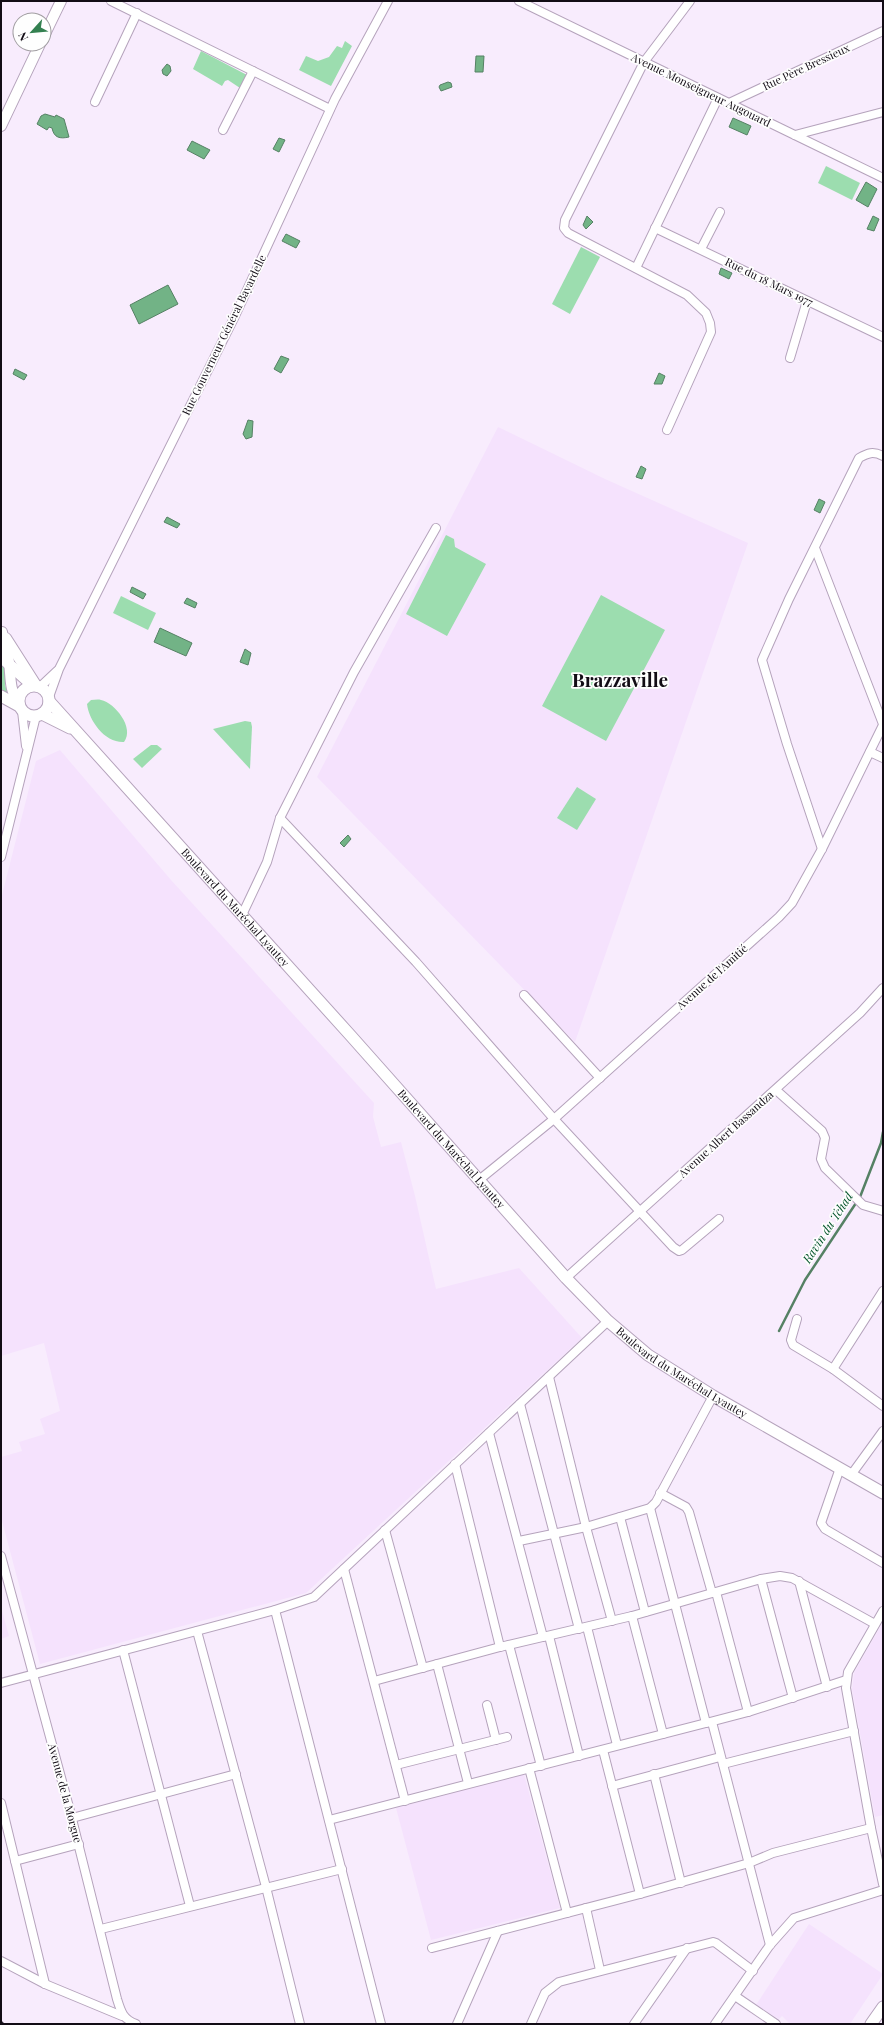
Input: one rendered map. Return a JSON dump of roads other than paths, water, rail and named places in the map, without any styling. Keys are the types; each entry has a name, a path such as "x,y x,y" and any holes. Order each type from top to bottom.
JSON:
{"main road":[{"path":"1,696 20,706 28,715 39,715 47,709 49,699 36,686 5,661"},
{"path":"20,706 20,692 36,686"},
{"name":"Boulevard du Maréchal Lyautey","path":"49,699 566,1278 608,1321 648,1356 713,1396 883,1493"},
{"name":"Boulevard du Maréchal Lyautey","path":"39,715 78,733"},
{"path":"871,2024 883,2007"}],"street":[{"path":"52,20 61,1"},
{"path":"111,1 330,109"},
{"name":"Rue Gouverneur Général Bayardelle","path":"49,699 59,669 235,316 330,109 388,1"},
{"name":"Avenue Monseigneur Augouard","path":"519,1 883,178"},
{"path":"667,430 711,332 710,323 706,313 687,295 568,234 564,228 565,220 644,62 690,1"},
{"path":"95,102 137,13"},
{"name":"Rue Père Bressieux","path":"729,103 883,31"},
{"path":"1,125 36,52"},
{"path":"223,130 253,71"},
{"path":"636,268 718,98"},
{"path":"795,135 883,112"},
{"path":"702,249 720,212"},
{"name":"Rue du 18 Mars 1977","path":"655,228 702,249 883,337"},
{"path":"790,358 807,301"},
{"path":"822,849 787,744 762,660 783,613 859,458 868,453 874,452 883,456"},
{"path":"242,915 267,862 280,818 354,672 436,528"},
{"path":"815,548 883,725"},
{"path":"1,631 5,661 13,694 20,706 27,751"},
{"path":"1,631 36,686"},
{"name":"Rue Gouverneur Général Bayardelle","path":"36,686 59,669"},
{"path":"1,857 27,751 39,715"},
{"name":"Avenue de l'Amitié","path":"479,1180 554,1119 779,917 792,903 822,849 883,725"},
{"path":"870,752 883,758"},
{"path":"280,818 416,962 554,1119 673,1247 679,1251 685,1248 719,1219"},
{"name":"Avenue Albert Bassandza","path":"566,1278 776,1090 860,1013 883,988"},
{"path":"524,996 600,1078"},
{"path":"776,1090 822,1131 825,1138 821,1159 822,1164 863,1205 883,1211"},
{"path":"834,1369 883,1291"},
{"path":"798,1319 790,1340 793,1345 834,1369 883,1406"},
{"path":"1,1683 33,1673 275,1610 314,1597 608,1321"},
{"path":"549,1376 586,1527 612,1621"},
{"path":"518,1541 586,1527 650,1508 656,1502 713,1396"},
{"path":"520,1404 554,1534 617,1745"},
{"path":"851,1475 883,1431"},
{"path":"489,1432 518,1541 579,1756"},
{"path":"455,1464 500,1647"},
{"path":"840,1468 821,1523 825,1529 883,1563"},
{"path":"660,1493 686,1507 689,1512 714,1592 748,1712"},
{"path":"650,1508 709,1723 722,1760 770,1945"},
{"path":"620,1517 645,1612"},
{"path":"385,1530 423,1668"},
{"name":"Avenue de la Morgue","path":"1,1556 79,1844 122,2016"},
{"path":"344,1568 405,1801"},
{"path":"374,1681 500,1647 632,1616 761,1579 780,1576 799,1581 875,1624"},
{"path":"761,1579 793,1698"},
{"path":"799,1581 828,1687"},
{"path":"275,1610 381,2024 376,2024"},
{"path":"883,1611 848,1672 846,1680 846,1688 871,1828 883,1884"},
{"path":"632,1616 663,1734"},
{"path":"197,1631 266,1887 300,2024"},
{"path":"509,1645 540,1766"},
{"path":"123,1650 162,1794 190,1906"},
{"path":"436,1664 468,1783"},
{"path":"329,1820 468,1783 709,1723 793,1698 846,1680"},
{"path":"487,1705 496,1740"},
{"path":"612,1786 654,1774 854,1731"},
{"path":"396,1765 507,1737"},
{"path":"603,1750 640,1894"},
{"path":"530,1768 567,1913"},
{"path":"72,1818 236,1774"},
{"path":"654,1774 681,1883"},
{"path":"1,1803 45,1984"},
{"path":"432,1948 681,1883 749,1863 773,1853 871,1828"},
{"path":"15,1861 79,1844"},
{"path":"101,1929 342,1869"},
{"path":"715,2024 770,1945 794,1918 799,1915 883,1890"},
{"path":"586,1908 600,1970"},
{"path":"457,2024 498,1931"},
{"path":"534,2023 545,1993 551,1986 559,1982 686,1948 713,1942 716,1943 753,1971"},
{"path":"634,2024 686,1948"},
{"path":"1,1961 45,1984 122,2016 128,2021 136,2024"},
{"path":"735,1996 776,2024"}],"waterway":[{"name":"Ravin du Tchad","path":"779,1331 805,1280 860,1197 881,1143 883,1132"}],"district":[{"name":"Brazzaville","path":"620,680"}]}
